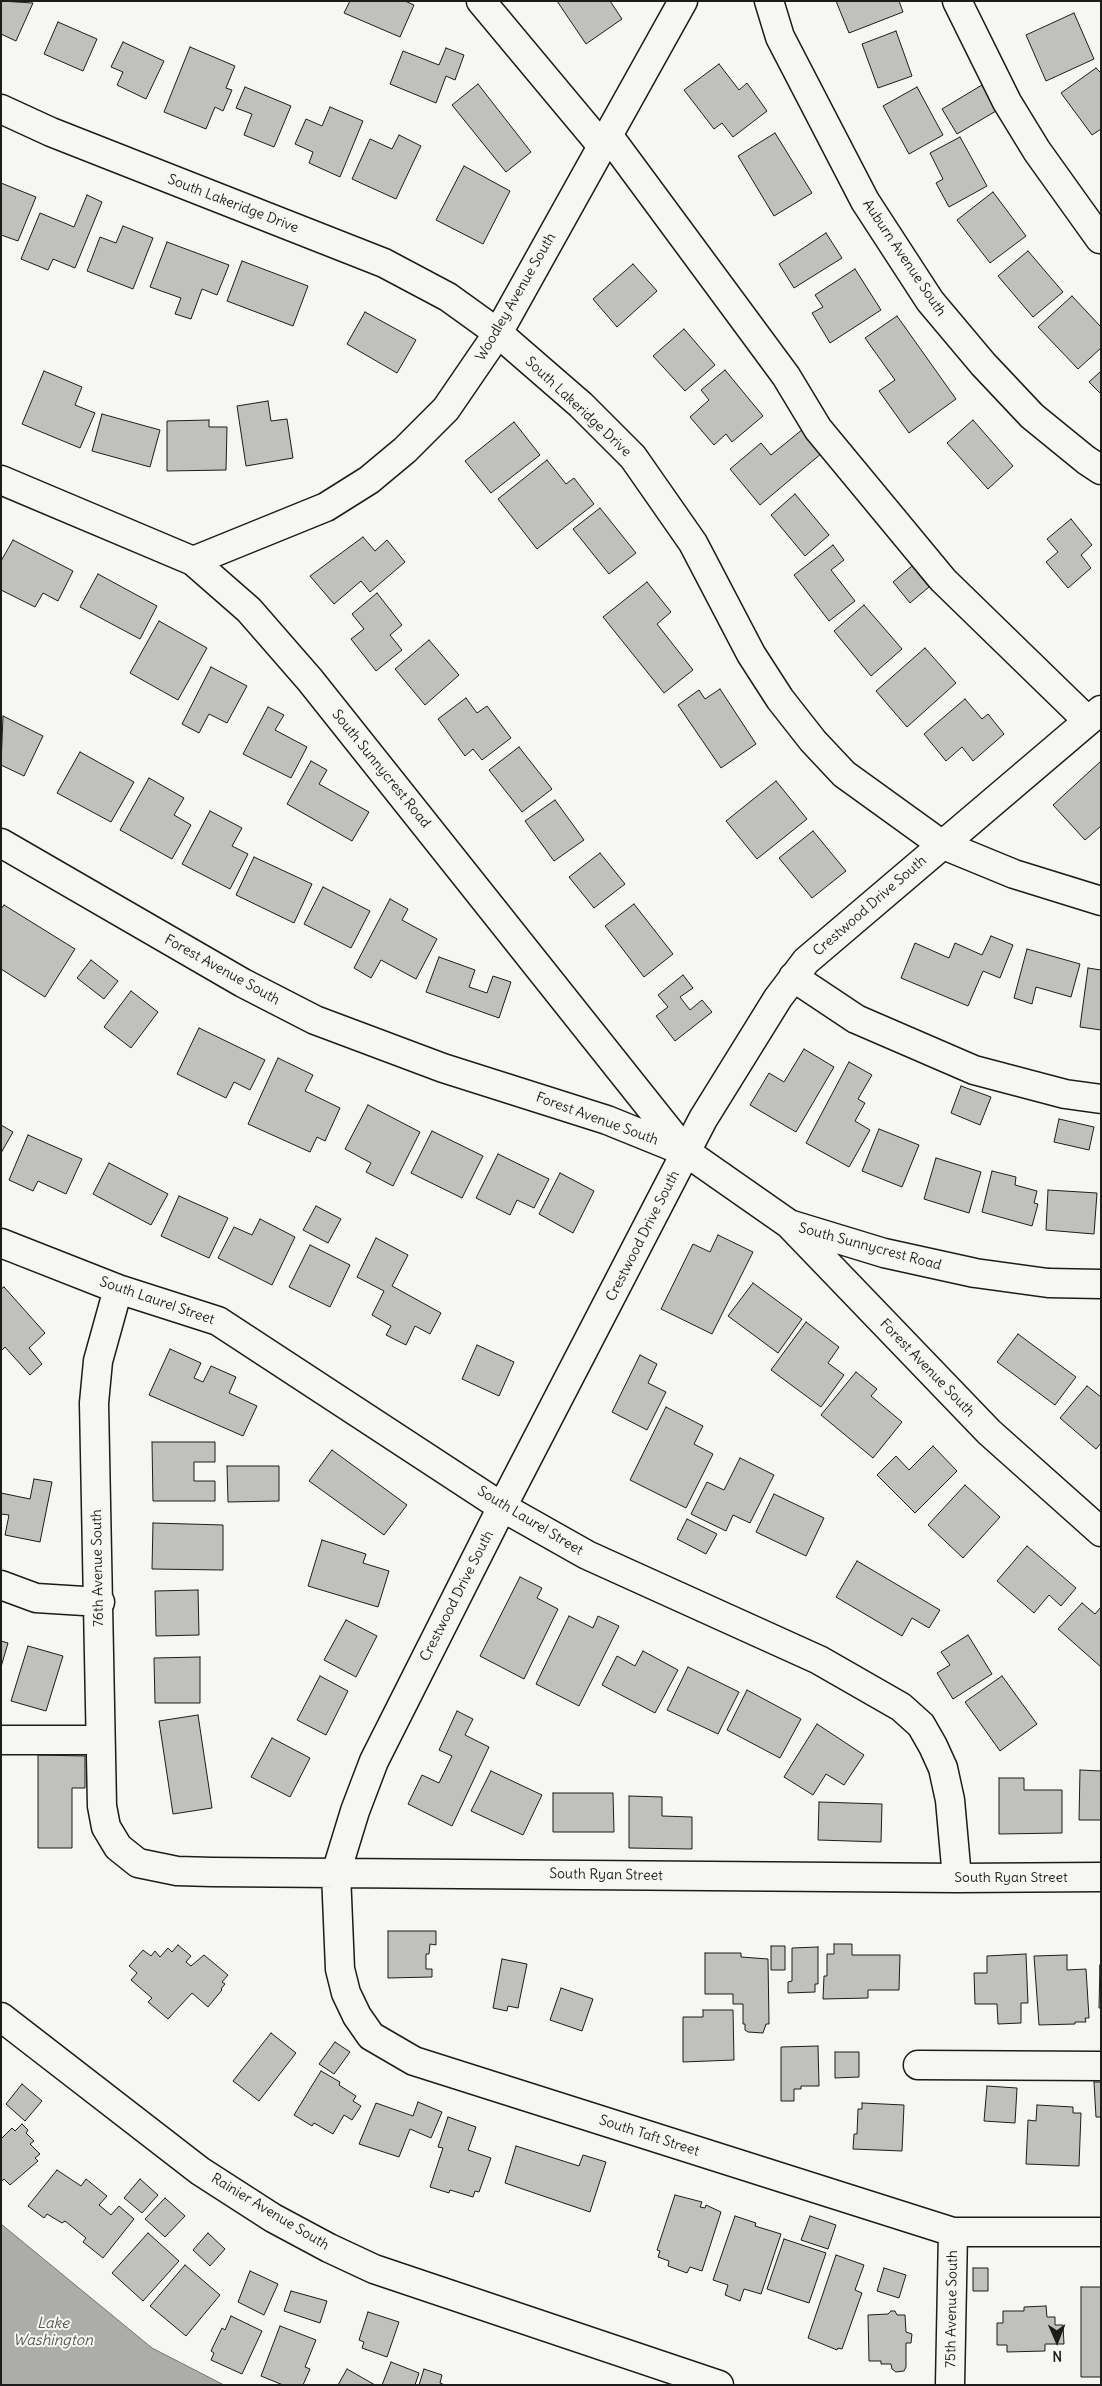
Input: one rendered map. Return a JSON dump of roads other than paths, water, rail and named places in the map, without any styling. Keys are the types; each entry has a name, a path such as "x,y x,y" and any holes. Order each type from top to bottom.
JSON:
{"street":[{"path":"481,1 605,140 786,376 818,429 943,580 1094,716"},
{"name":"Woodley Avenue South","path":"193,561 326,507 369,480 405,450 446,409 498,333 683,1"},
{"name":"Auburn Avenue South","path":"769,1 780,37 865,202 930,301 983,364 1032,416 1101,470"},
{"path":"957,1 1007,102 1037,151 1100,239"},
{"name":"South Lakeridge Drive","path":"1,109 52,132 384,263 448,297 498,333 581,405 633,457 693,543 751,654 780,699 813,741 844,774 941,844 1014,874 1101,901"},
{"name":"South Sunnycrest Road","path":"1,480 193,561 248,610 310,680 686,1152"},
{"name":"Crestwood Drive South","path":"336,1873 355,1811 374,1761 502,1507 708,1111 778,998 806,960 1094,716"},
{"name":"Forest Avenue South","path":"1,843 243,983 315,1020 443,1068 607,1120 686,1152 789,1224 989,1432 1101,1532"},
{"path":"794,977 856,1019 974,1070 1065,1094 1101,1099"},
{"name":"South Sunnycrest Road","path":"789,1224 884,1253 975,1273 1048,1283 1101,1284"},
{"name":"South Laurel Street","path":"1,1243 118,1290 218,1321 502,1507 587,1555 819,1660 901,1707 920,1725 943,1768 950,1800 957,1878"},
{"name":"76th Avenue South","path":"118,1290 98,1360 94,1404 100,1602 102,1806 106,1827 118,1847"},
{"path":"1,1585 36,1598 100,1602"},
{"path":"1,1740 100,1740"},
{"name":"South Ryan Street","path":"118,1847 138,1863 177,1871 957,1878 1101,1877"},
{"name":"South Taft Street","path":"336,1873 340,1969 346,1993 357,2016 370,2036 414,2061 954,2232 1101,2232"},
{"name":"Rainier Avenue South","path":"1,2017 200,2171 273,2218 329,2248 374,2268 719,2385"},
{"path":"918,2066 1101,2066"},
{"name":"75th Avenue South","path":"950,2385 954,2232"}],"water":[{"name":"Lake Washington","path":"1,2224 152,2348 224,2385 1,2385"}]}
